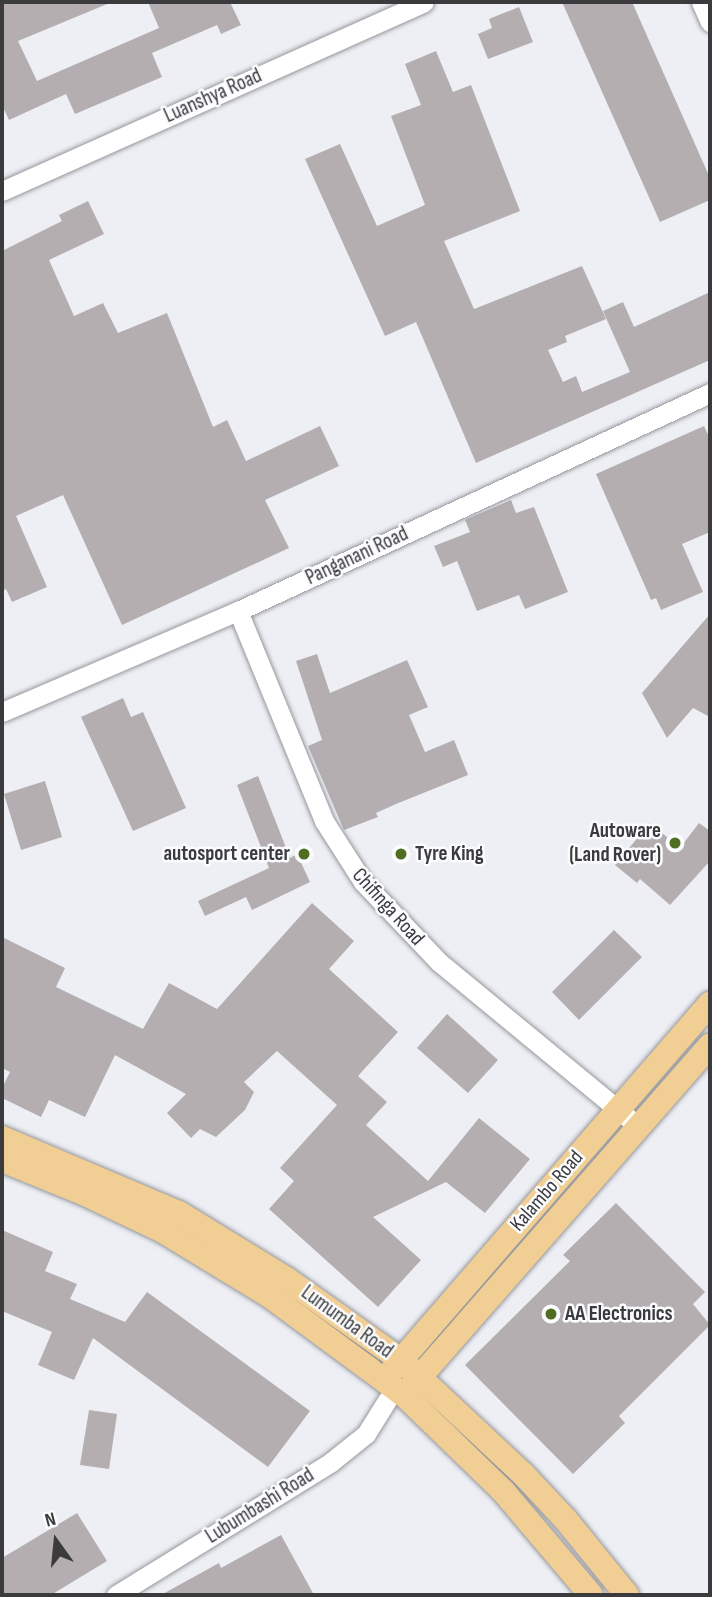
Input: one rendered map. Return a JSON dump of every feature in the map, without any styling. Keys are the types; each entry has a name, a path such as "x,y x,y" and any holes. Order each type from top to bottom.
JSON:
{"main road":[{"name":"Kalambo Road","path":"392,1392 401,1360 710,1003"},
{"name":"Kalambo Road","path":"392,1392 420,1375 708,1050"},
{"name":"Lumumba Road","path":"2,1138 179,1213 288,1280 401,1360 420,1375 540,1492 627,1595"},
{"name":"Lumumba Road","path":"2,1160 83,1193 163,1231 270,1296 392,1392 503,1491 591,1595"}],"street":[{"name":"Luanshya Road","path":"2,191 424,2"},
{"path":"701,2 710,22"},
{"name":"Panganani Road","path":"2,712 238,611 710,393"},
{"name":"Chifinga Road","path":"238,611 324,821 363,882 390,914 439,962 639,1126"},
{"name":"Lubumbashi Road","path":"116,1595 331,1462 366,1434 392,1392"}],"building":[{"path":"2,2 112,2 18,41 37,81 159,28 148,2 230,2 241,25 221,34 217,25 152,53 162,77 75,114 66,94 9,120 2,105"},
{"path":"562,2 632,2 710,178 710,200 660,222"},
{"path":"519,7 533,42 488,59 478,34 492,28 489,19"},
{"path":"436,51 453,92 471,85 520,211 444,241 474,309 582,266 606,319 565,336 567,342 548,350 563,382 576,376 582,392 630,372 603,311 623,302 634,327 710,292 710,360 476,463 416,322 385,336 305,159 340,144 377,226 425,205 391,116 421,105 405,64"},
{"path":"88,201 104,234 49,260 74,316 103,303 118,333 167,313 213,427 227,420 246,461 320,426 339,466 265,500 289,548 122,625 63,495 16,516 47,587 12,602 6,589 2,591 2,251 62,221 59,215"},
{"path":"704,426 710,439 710,532 682,544 703,592 661,610 656,598 651,600 596,474"},
{"path":"511,500 516,513 534,507 568,592 525,609 519,595 477,611 457,561 443,567 434,546 470,532 465,520"},
{"path":"710,614 710,717 693,708 667,738 642,693"},
{"path":"317,654 330,693 407,660 428,707 409,715 425,752 454,740 468,775 396,804 376,813 378,817 344,830 308,746 322,740 296,661"},
{"path":"123,698 131,717 143,712 186,808 133,831 81,717"},
{"path":"258,776 290,858 297,854 310,882 252,910 246,897 205,916 198,901 269,868 237,785"},
{"path":"45,781 62,837 21,850 4,794"},
{"path":"650,823 680,848 699,823 710,831 710,861 670,905 640,879 637,883 615,865"},
{"path":"312,903 354,941 329,969 398,1032 358,1076 387,1102 366,1125 428,1181 479,1118 530,1159 485,1213 446,1182 373,1217 421,1260 378,1307 269,1209 294,1181 280,1168 337,1105 277,1051 244,1082 254,1092 245,1110 216,1137 200,1129 191,1138 167,1113 186,1094 115,1055 85,1117 49,1100 41,1117 2,1098 2,1088 10,1072 2,1068 2,937 65,968 56,987 143,1029 169,983 217,1009"},
{"path":"614,930 642,957 579,1020 552,992"},
{"path":"447,1014 498,1060 468,1093 417,1048"},
{"path":"616,1203 705,1292 693,1304 710,1325 619,1416 625,1423 573,1474 465,1365 570,1261 563,1255"},
{"path":"2,1230 53,1252 45,1271 77,1284 70,1299 125,1322 147,1292 310,1411 268,1467 93,1338 74,1380 38,1365 52,1332 2,1311"},
{"path":"89,1410 117,1414 109,1469 80,1465"},
{"path":"77,1513 107,1561 51,1595 2,1595 2,1558"},
{"path":"281,1535 314,1595 161,1595 219,1563 221,1568"}],"place":[{"name":"Autoware (Land Rover)","path":"675,843"},
{"name":"autosport center","path":"304,854"},
{"name":"Tyre King","path":"401,854"},
{"name":"AA Electronics","path":"551,1314"}]}
